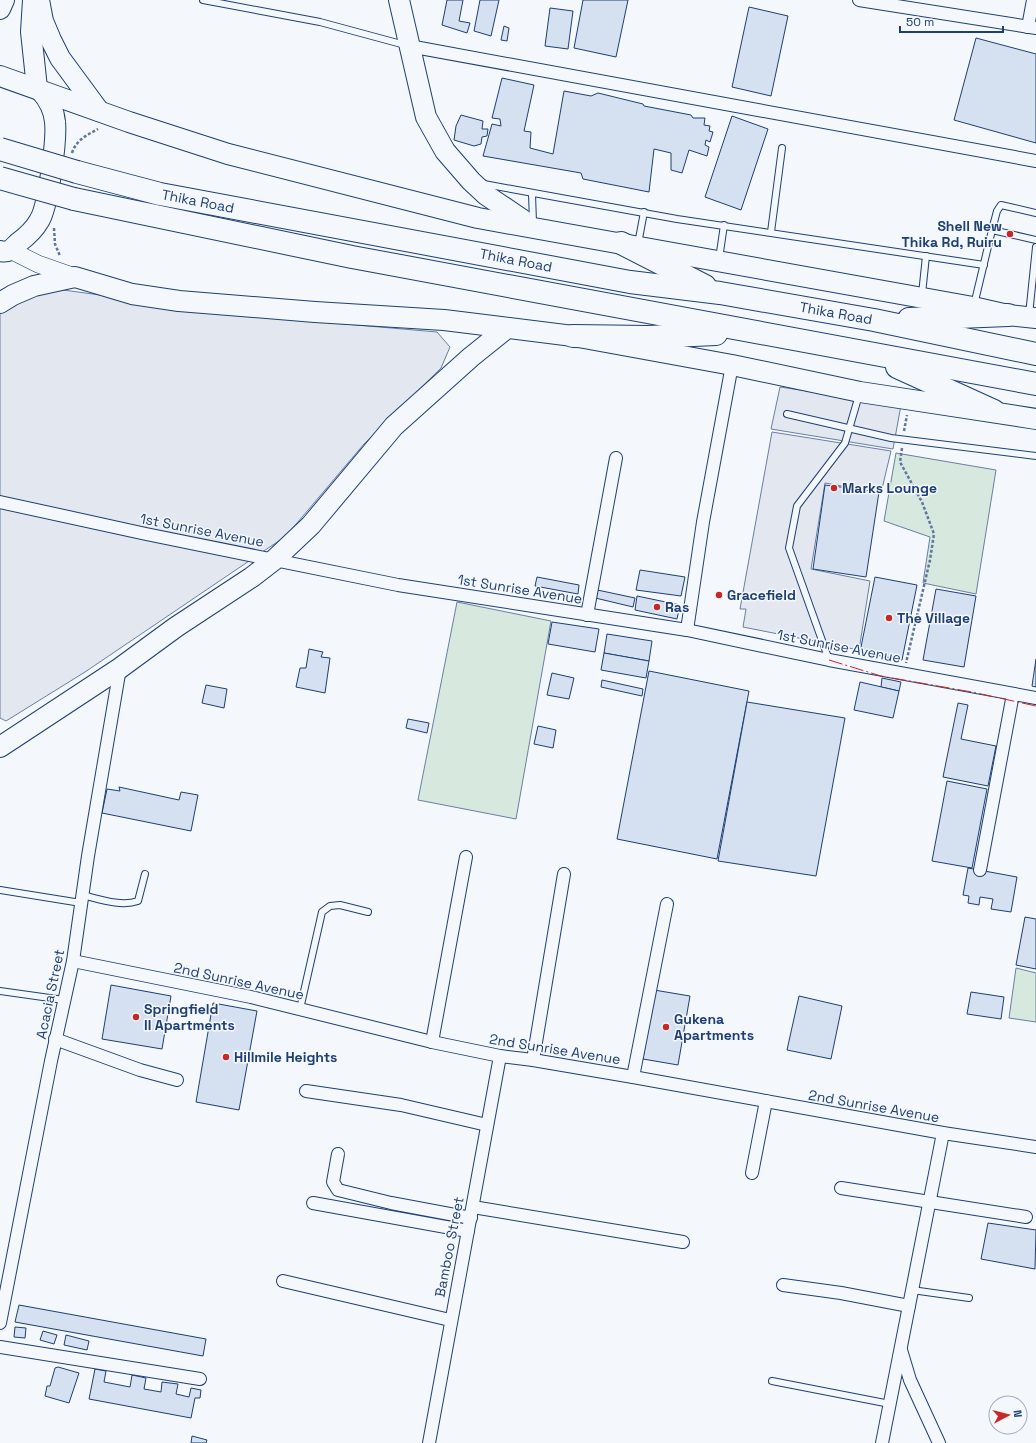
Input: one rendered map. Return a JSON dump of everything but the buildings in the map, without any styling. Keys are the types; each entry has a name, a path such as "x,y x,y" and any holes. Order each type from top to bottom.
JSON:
{"highway":[{"name":"Thika Road","path":"0,149 160,194 630,282 720,294 874,320 1036,354"},
{"name":"Thika Road","path":"0,178 74,199 352,257 1036,384"},
{"path":"629,245 720,294"},
{"path":"874,320 1024,317"},
{"path":"573,336 648,337 751,332"},
{"path":"867,353 994,411"}],"main road":[{"path":"0,9 4,0"},
{"path":"4,253 33,230 44,212 56,142 55,123 49,100 39,89 32,45 33,0"},
{"path":"39,0 43,20 60,58 98,111"},
{"path":"399,0 426,117 445,151 486,196 534,227"},
{"path":"0,76 98,111 228,154 478,218 1024,317"},
{"path":"4,253 132,294 179,301 315,312 444,320 573,336 732,365 860,392 994,411 1036,419"},
{"path":"0,303 13,295 34,286 75,277"},
{"path":"0,747 120,668 176,627 252,577 274,560 312,525 394,426 471,356 507,328"}],"street":[{"path":"859,0 1032,28 1033,0"},
{"path":"409,46 1036,161"},
{"path":"687,630 703,522 732,365"},
{"path":"587,615 616,458"},
{"name":"1st Sunrise Avenue","path":"0,502 146,534 398,585 687,630 829,660 1036,698"},
{"name":"Acacia Street","path":"0,1323 55,1040 73,961 120,668"},
{"path":"980,870 1013,694"},
{"path":"432,1042 466,857"},
{"path":"533,1060 564,874"},
{"path":"633,1077 667,904"},
{"name":"2nd Sunrise Avenue","path":"73,961 251,997 432,1042 500,1056 633,1077 943,1133 1036,1147"},
{"path":"55,1040 140,1070 176,1080"},
{"name":"Bamboo Street","path":"429,1443 450,1320 472,1213 500,1056"},
{"path":"306,1091 401,1105 488,1125"},
{"path":"752,1173 766,1101"},
{"path":"882,1443 943,1133"},
{"path":"338,1154 333,1182 338,1190 391,1203 683,1242"},
{"path":"841,1188 1026,1217"},
{"path":"313,1203 468,1231"},
{"path":"283,1281 450,1320"},
{"path":"783,1285 841,1293 909,1306"},
{"path":"0,1347 200,1379"},
{"path":"901,1349 910,1380 939,1443"}],"lane":[{"path":"203,0 320,22 409,46"},
{"path":"771,232 782,148"},
{"path":"471,181 532,194 984,265"},
{"path":"532,194 534,227"},
{"path":"973,307 996,211 1001,205 1036,213"},
{"path":"629,245 644,212"},
{"path":"719,261 724,225"},
{"path":"992,230 1036,240"},
{"path":"1024,317 1036,246"},
{"path":"921,298 926,256"},
{"path":"829,660 789,548 797,506 845,443 860,392"},
{"path":"787,414 903,440 1036,456"},
{"path":"0,890 132,903 138,901 145,874"},
{"path":"300,1009 322,912 330,906 340,905 368,912"},
{"path":"0,991 64,1000"},
{"path":"912,1290 969,1298"},
{"path":"772,1382 890,1404"}],"path":[{"path":"904,674 930,560 934,534 922,502 900,462 909,398"}],"shaded area":[{"path":"56,289 253,316 437,332 450,347 441,368 364,444 286,536 85,672 6,721 0,718 0,310 24,296"},
{"path":"780,387 901,405 893,449 771,429"},
{"path":"772,432 891,451 881,493 825,483 811,569 870,581 859,650 743,627 746,609 740,609"},
{"path":"896,453 996,470 976,594 923,583 930,537 884,521"},
{"path":"457,602 551,621 516,819 418,800"},
{"path":"1016,968 1036,973 1036,1022 1009,1018"}],"power":[{"path":"829,660 881,676 972,692 1036,706"}],"place":[{"name":"Shell New Thika Rd, Ruiru","path":"1010,234"},
{"name":"Marks Lounge","path":"834,488"},
{"name":"Gracefield","path":"719,595"},
{"name":"Ras","path":"657,607"},
{"name":"The Village","path":"889,618"},
{"name":"Springfield II Apartments","path":"136,1017"},
{"name":"Gukena Apartments","path":"666,1027"},
{"name":"Hillmile Heights","path":"226,1057"}]}
